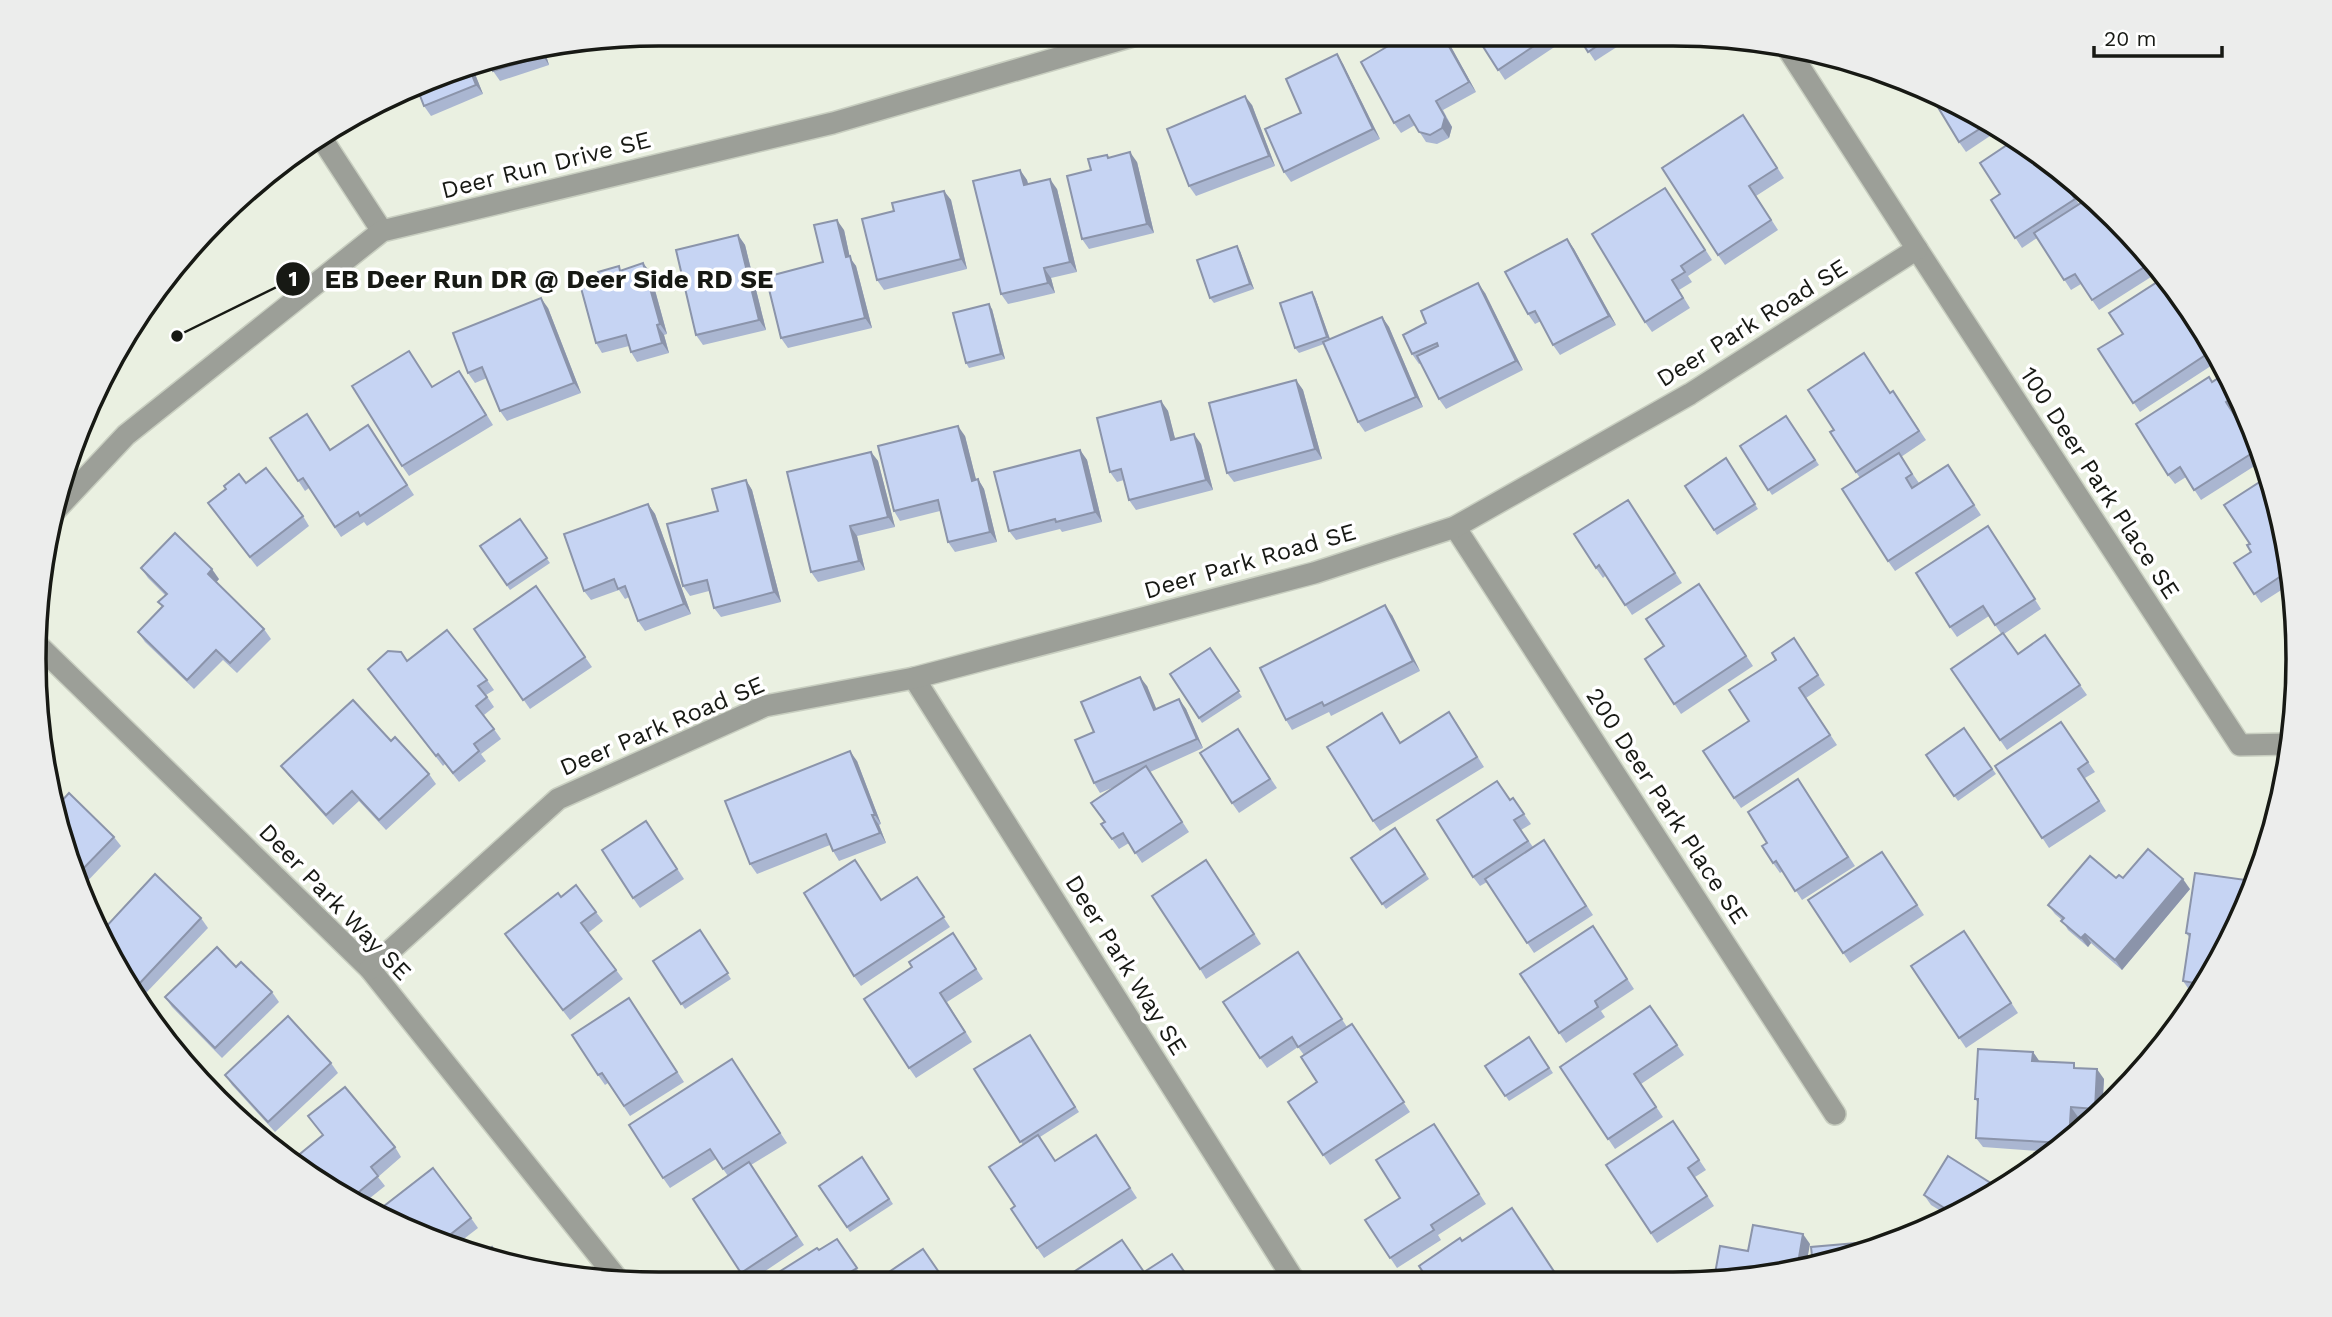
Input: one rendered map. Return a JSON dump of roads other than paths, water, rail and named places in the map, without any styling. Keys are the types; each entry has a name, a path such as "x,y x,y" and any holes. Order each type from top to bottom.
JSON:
{"street":[{"name":"Deer Run Drive SE","path":"66,499 126,435 382,231 833,123 1099,46"},
{"path":"1793,57 1917,250"},
{"path":"326,144 382,231"},
{"name":"Deer Park Road SE","path":"370,969 558,799 765,706 914,678 1314,573 1455,527 1690,394 1917,250"},
{"name":"100 Deer Park Place SE","path":"1917,250 2240,746 2280,744"},
{"name":"200 Deer Park Place SE","path":"1455,527 1835,1114"},
{"name":"Deer Park Way SE","path":"46,653 370,969 610,1269"},
{"name":"Deer Park Way SE","path":"914,678 1289,1272"}],"place":[{"name":"EB Deer Run DR @ Deer Side RD SE","path":"177,336"}]}
